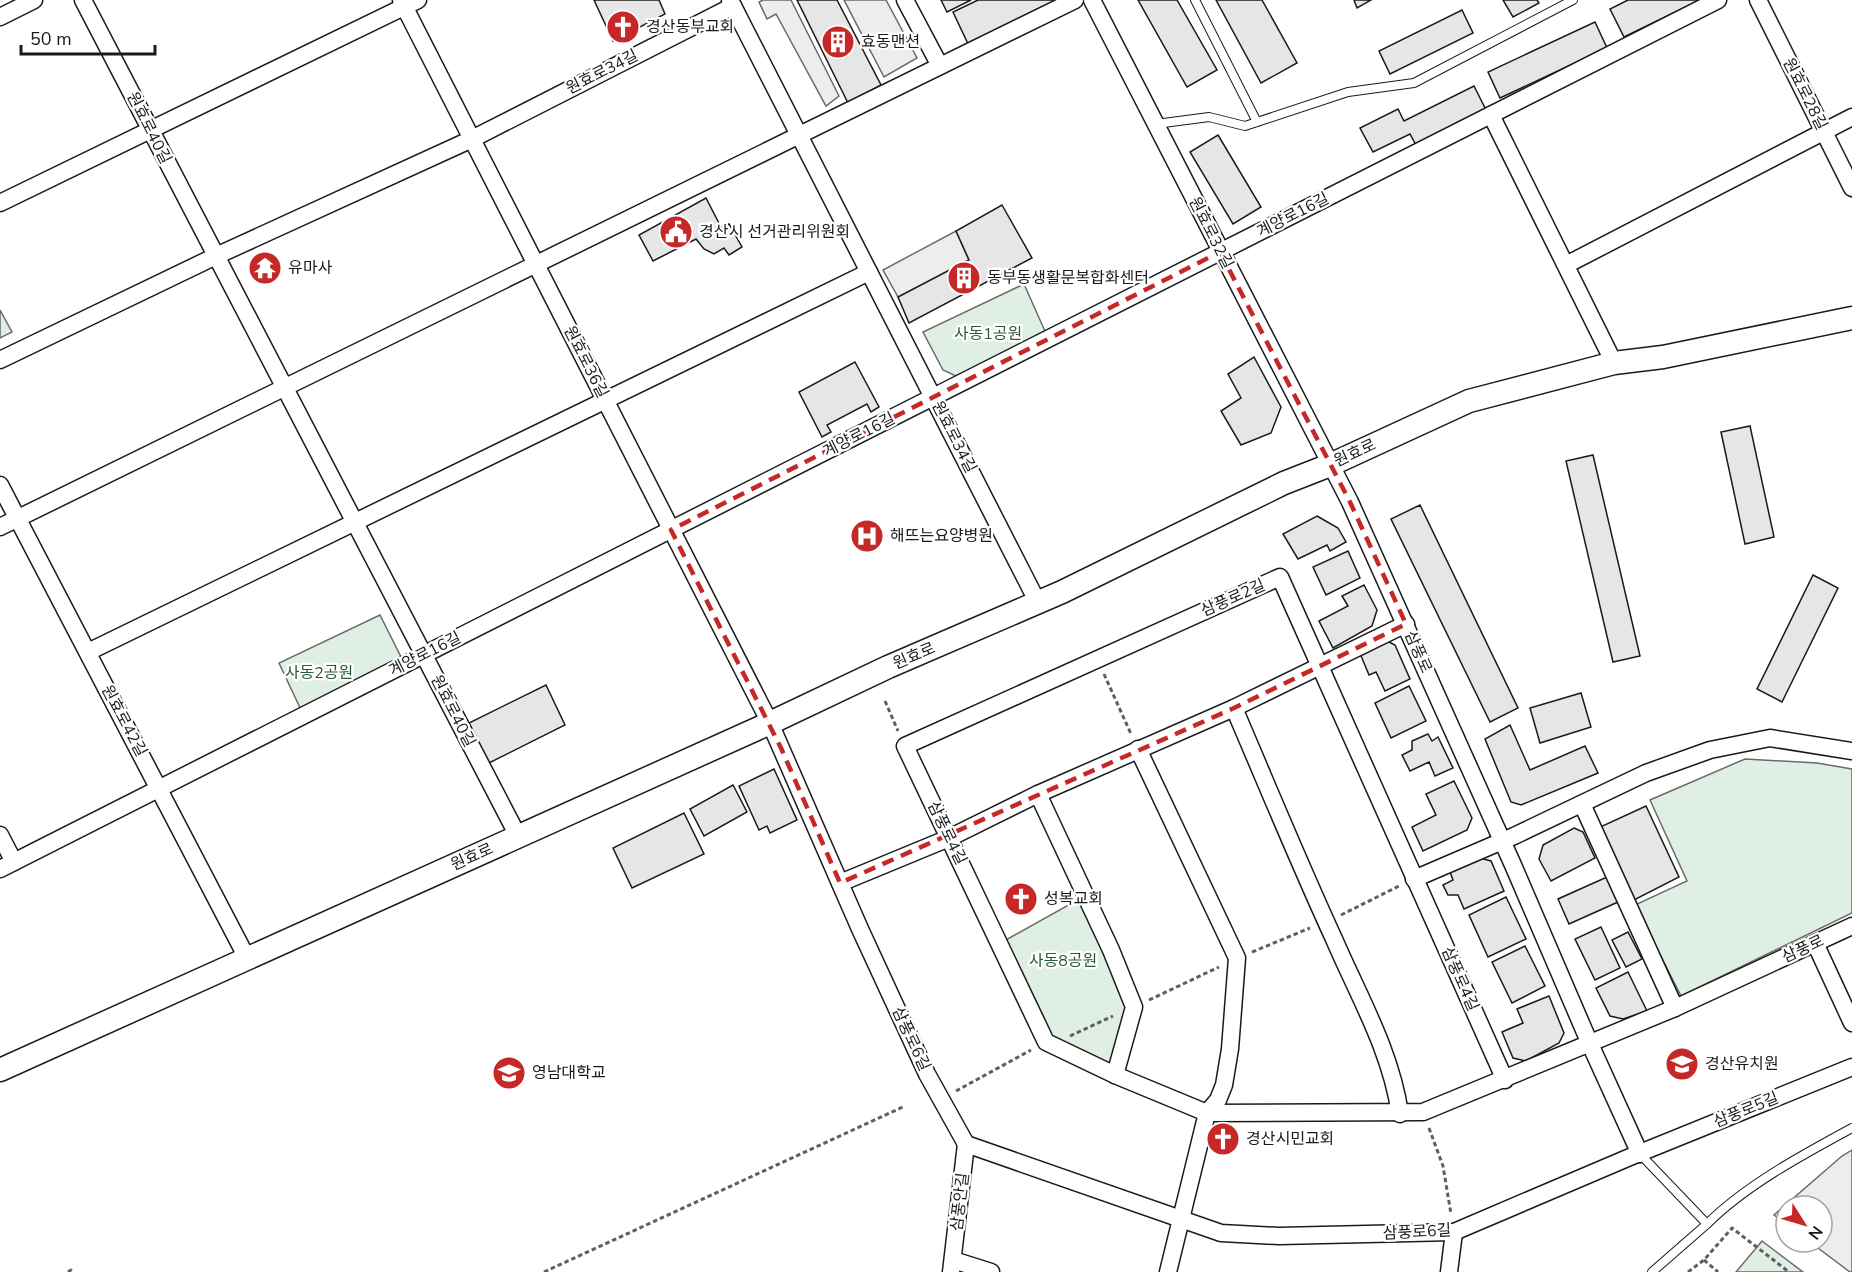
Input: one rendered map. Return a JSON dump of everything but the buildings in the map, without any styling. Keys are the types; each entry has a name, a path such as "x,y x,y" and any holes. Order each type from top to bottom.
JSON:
{"main road":[{"name":"원효로","path":"0,1070 770,723 888,667 1038,603 1284,483 1330,465 1469,401 1614,363 1663,357 1852,318"}],"street":[{"path":"0,17 34,0"},
{"name":"원효로40길","path":"83,0 518,836"},
{"path":"905,0 940,66"},
{"path":"0,527 1075,0"},
{"name":"원효로32길","path":"1092,0 1330,465"},
{"name":"계양로16길","path":"7,866 1718,0"},
{"name":"원효로28길","path":"1758,0 1852,188"},
{"path":"0,203 408,2"},
{"name":"원효로36길","path":"408,2 472,139 770,723"},
{"name":"원효로34길","path":"472,139 732,3 1038,603"},
{"path":"1491,115 1614,363"},
{"path":"1566,265 1852,117"},
{"path":"0,360 216,256 472,139"},
{"path":"88,652 869,272"},
{"name":"삼풍로","path":"1330,465 1350,502 1406,624 1640,1154"},
{"name":"원효로42길","path":"0,485 247,958"},
{"name":"삼풍로2길","path":"1097,659 1280,577 1414,879"},
{"path":"840,883 949,838 1038,794 1234,708 1406,624"},
{"path":"904,746 1097,659"},
{"path":"1234,708 1326,922 1371,1018 1391,1071 1400,1114"},
{"name":"삼풍로6길","path":"770,723 927,1074 966,1144 1221,1233 1256,1235 1454,1232 1640,1154"},
{"path":"1414,879 1502,841 1646,773 1710,750 1770,738 1852,752"},
{"name":"삼풍로4길","path":"904,746 1049,1043"},
{"path":"1138,749 1237,963 1230,1049 1224,1085 1218,1100 1207,1113 1168,1272"},
{"path":"1038,794 1111,950 1134,1007 1115,1075"},
{"path":"1582,804 1675,1008"},
{"path":"0,835 7,866"},
{"name":"삼풍로4길","path":"1414,879 1505,1080"},
{"name":"삼풍로","path":"1590,1044 1675,1008 1852,926"},
{"path":"1815,944 1852,1023"},
{"path":"1049,1043 1115,1075 1207,1113 1400,1114 1423,1112 1590,1044"},
{"name":"삼풍로5길","path":"1640,1154 1852,1067"},
{"name":"삼풍안길","path":"966,1144 952,1266 991,1272"},
{"path":"1449,1272 1454,1232"}],"lane":[{"path":"1195,0 1257,122"},
{"path":"1155,124 1209,117 1245,126 1348,92 1414,83 1574,0"},
{"path":"1652,1272 1725,1208 1780,1170 1852,1128"},
{"path":"1640,1154 1707,1224"}],"path":[{"path":"1097,659 1138,749"},
{"path":"885,701 904,746"},
{"path":"956,1091 1049,1043 1237,963"},
{"path":"544,1272 906,1106"},
{"path":"1423,1112 1443,1166 1454,1232"},
{"path":"1688,1272 1704,1260 1732,1228 1789,1272"},
{"path":"1704,1260 1718,1272"},
{"path":"1695,1267 1701,1272"},
{"path":"68,1272 70,1270 73,1272"}],"highlighted area":[{"path":"1220,252 1350,502 1406,624 1234,708 840,883 781,748 671,530"}],"green space":[{"name":"사동1공원","path":"1024,284 1048,338 958,377 943,370 923,332"},
{"path":"0,310 12,332 0,338"},
{"name":"사동2공원","path":"380,615 403,661 302,712 279,663"},
{"path":"1745,759 1817,763 1852,769 1852,913 1681,996 1635,905 1687,881 1650,800"},
{"name":"사동8공원","path":"1081,898 1130,1006 1109,1066 1054,1040 1004,941"},
{"path":"1762,1241 1774,1250 1774,1254 1779,1254 1803,1272 1736,1272"}],"shaded area":[{"path":"791,0 839,96 826,106 776,14 767,19 759,2"},
{"path":"844,0 886,0 917,58 884,77"},
{"path":"956,231 969,260 898,297 883,270"},
{"path":"1852,1150 1852,1272 1826,1254 1834,1254 1834,1194 1798,1194"}],"place":[{"name":"경산동부교회","path":"623,27"},
{"name":"효동맨션","path":"838,42"},
{"name":"경산시 선거관리위원회","path":"676,232"},
{"name":"유마사","path":"265,268"},
{"name":"동부동생활문복합화센터","path":"964,278"},
{"name":"해뜨는요양병원","path":"867,536"},
{"name":"성복교회","path":"1021,899"},
{"name":"경산유치원","path":"1682,1064"},
{"name":"영남대학교","path":"509,1073"},
{"name":"경산시민교회","path":"1223,1139"}]}
